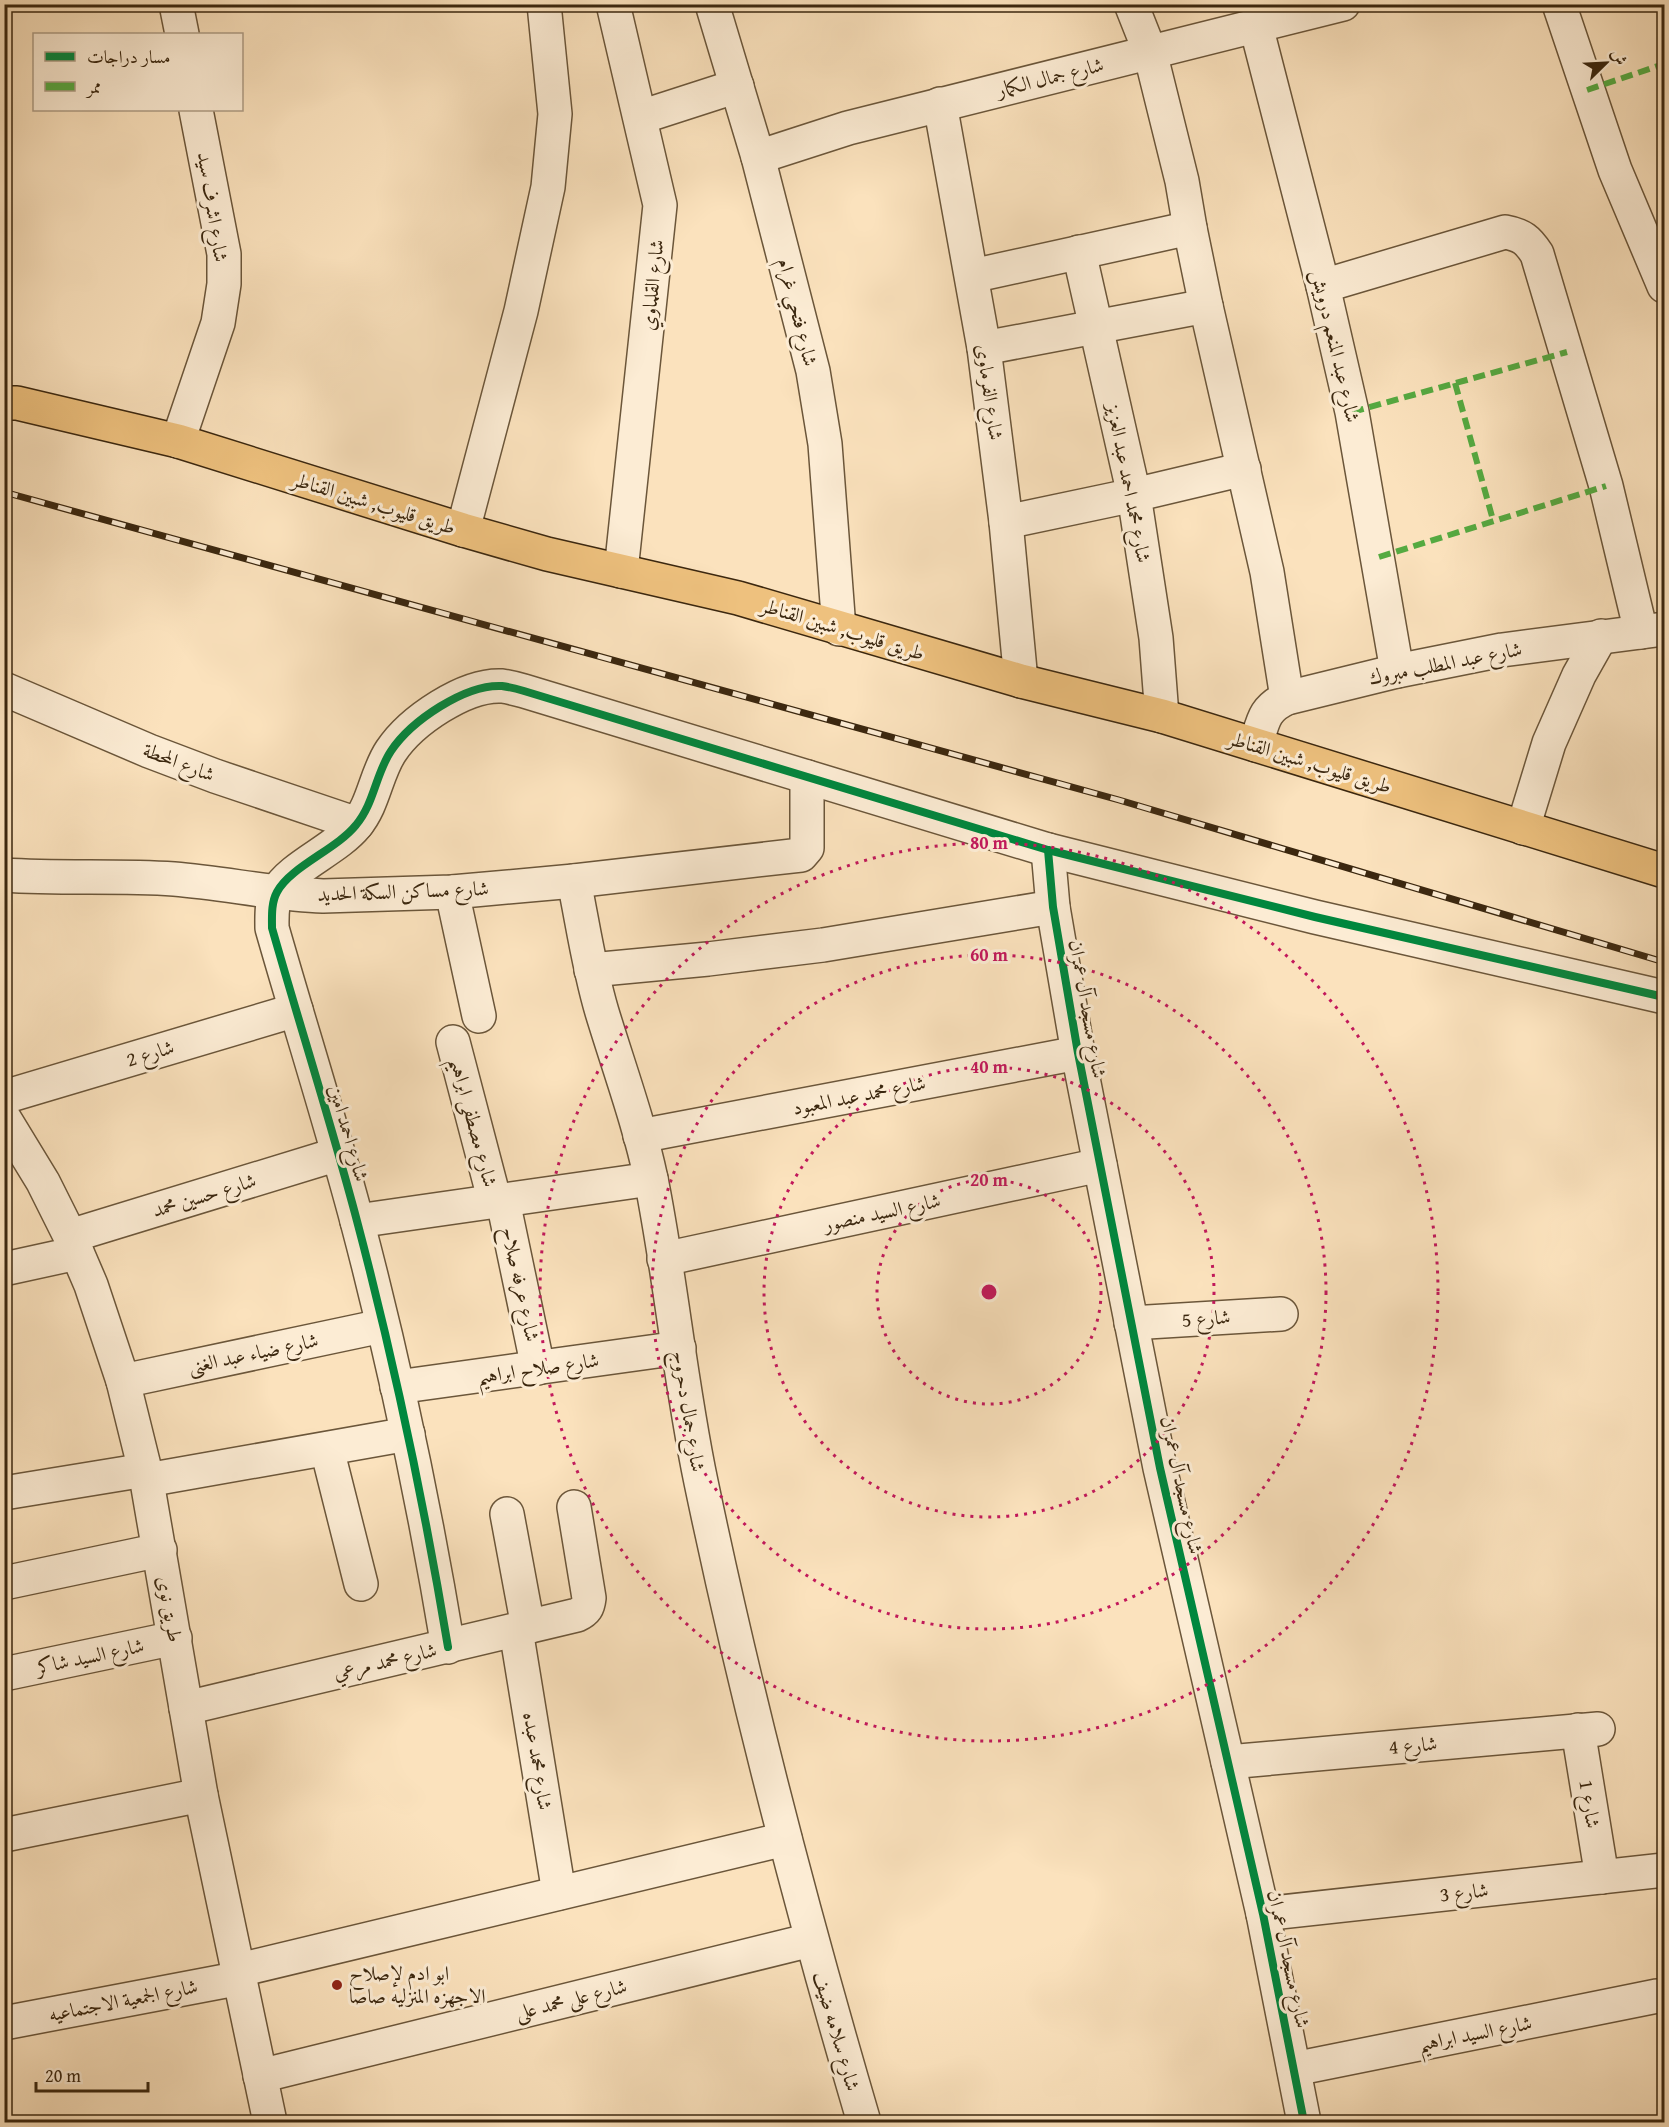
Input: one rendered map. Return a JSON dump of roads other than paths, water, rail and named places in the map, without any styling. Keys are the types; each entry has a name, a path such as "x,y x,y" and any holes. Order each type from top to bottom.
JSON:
{"main road":[{"name":"طريق قليوب, شبين القناطر","path":"9,400 178,441 547,554 738,598 1021,681 1162,716 1665,871"}],"street":[{"path":"176,4 182,33"},
{"path":"463,530 521,311 548,187 555,114 544,4"},
{"name":"شارع القلماوي","path":"613,4 660,205 621,571"},
{"name":"شارع فتحي غرام","path":"712,4 759,157 813,371 825,444 838,629"},
{"path":"1131,4 1150,52 1182,181 1206,306 1267,572 1287,698"},
{"name":"شارع جمال الكمار","path":"759,157 848,128 1343,4"},
{"path":"1559,4 1616,170 1664,282"},
{"name":"شارع عبد المنعم درويش","path":"1256,26 1323,286 1352,412 1397,671"},
{"path":"641,117 736,86"},
{"name":"شارع الفرماوى","path":"940,104 984,348 1006,522 1021,681"},
{"name":"شارع اشرف سيد","path":"178,441 218,323 224,284 224,254 196,111"},
{"path":"972,276 1190,228"},
{"path":"1323,286 1505,232 1519,235 1528,241 1537,254 1653,630"},
{"name":"شارع محمد احمد عبد العزيز","path":"1079,252 1134,495 1156,638 1162,716"},
{"path":"984,348 1206,306"},
{"path":"1006,522 1244,469"},
{"name":"شارع عبد المطلب مبروك","path":"1256,745 1264,716 1287,698 1397,671 1502,650 1653,630"},
{"path":"1523,828 1549,743 1579,675 1601,636"},
{"path":"277,892 294,874 335,844 357,824 391,751 408,731 453,699 478,690 501,686 524,691 1047,850 1315,917 1665,997"},
{"name":"شارع المحطة","path":"4,689 149,751 357,824"},
{"name":"شارع مساكن السكة الحديد","path":"4,875 171,879 323,896 452,892 574,881 801,855 807,848 807,777"},
{"name":"شارع مسجد آل عمران","path":"1047,850 1053,907 1078,1053 1160,1468 1263,1914 1304,2122"},
{"name":"شارع جمال دحروج","path":"574,881 591,970 651,1179 700,1478 731,1622 811,1940"},
{"name":"شارع احمد امين","path":"277,892 272,909 272,928 357,1221 408,1434 430,1539 448,1647"},
{"path":"452,892 479,1016"},
{"path":"591,970 823,945 1053,907"},
{"name":"شارع 2","path":"4,1096 296,1010"},
{"name":"شارع مصطفى ابراهيم","path":"453,1042 499,1201"},
{"name":"شارع محمد عبد المعبود","path":"640,1136 1078,1053"},
{"name":"طريق نوى","path":"4,1118 43,1182 74,1245 91,1285 123,1381 146,1475 201,1795 270,2122"},
{"name":"شارع حسين محمد","path":"4,1269 338,1154"},
{"name":"شارع السيد منصور","path":"664,1259 1100,1165"},
{"path":"357,1221 651,1179"},
{"name":"شارع عرفه صلاح","path":"499,1201 538,1368"},
{"name":"شارع 5","path":"1131,1323 1281,1314"},
{"name":"شارع ضياء عبد الغنى","path":"123,1381 382,1326"},
{"name":"شارع صلاح ابراهيم","path":"397,1387 679,1348"},
{"path":"4,1493 327,1449 408,1434"},
{"path":"327,1449 361,1584"},
{"name":"شارع محمد مرعي","path":"186,1708 577,1616 584,1612 589,1598 574,1507"},
{"name":"شارع محمد عبده","path":"507,1514 559,1893"},
{"path":"4,1583 160,1550"},
{"name":"شارع السيد شاكر","path":"4,1674 175,1638"},
{"name":"شارع 4","path":"1228,1762 1588,1729"},
{"name":"شارع 1","path":"1588,1729 1602,1877"},
{"path":"4,1835 201,1795"},
{"name":"شارع الجمعية الاجتماعيه","path":"4,2023 240,1974 559,1893 785,1839"},
{"name":"شارع 3","path":"1263,1914 1665,1870"},
{"name":"شارع على محمد على","path":"260,2076 811,1940"},
{"name":"شارع سلامه ضيف","path":"811,1940 864,2122"},
{"name":"شارع السيد ابراهيم","path":"1294,2069 1657,1996"}],"railway":[{"path":"4,492 1119,800 1664,962"}],"place":[{"name":"ابو ادم لإصلاح الاجهزه المنزليه صاصا","path":"337,1985"}]}
